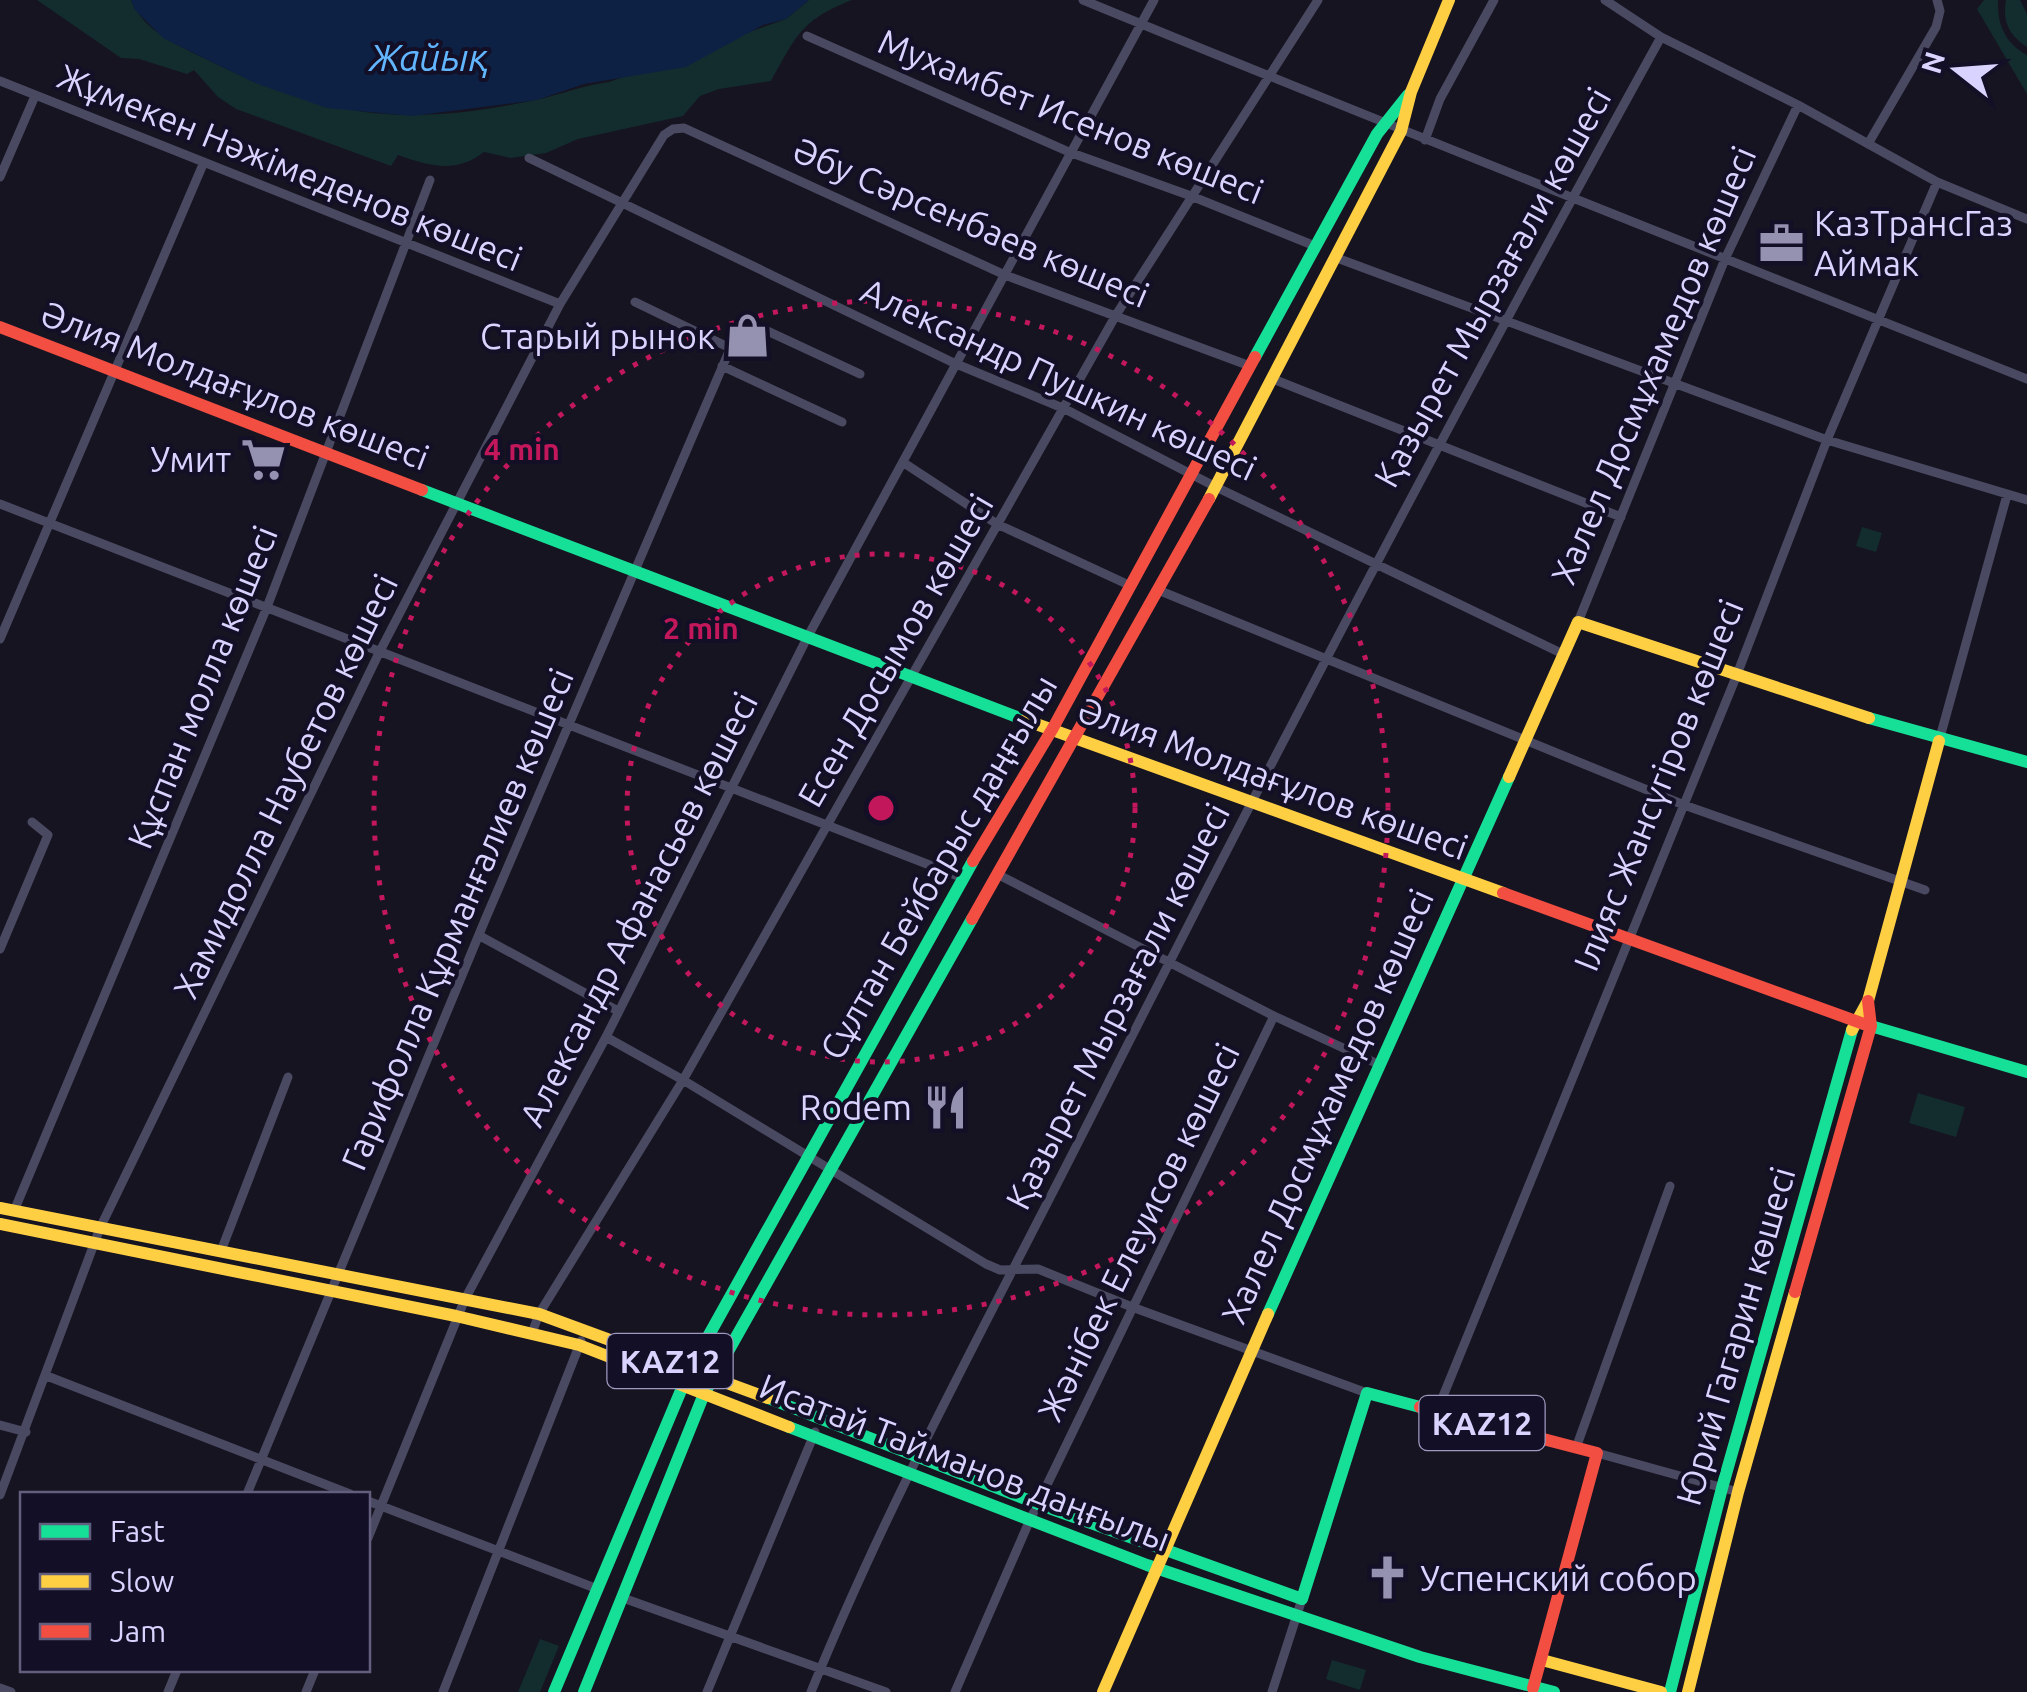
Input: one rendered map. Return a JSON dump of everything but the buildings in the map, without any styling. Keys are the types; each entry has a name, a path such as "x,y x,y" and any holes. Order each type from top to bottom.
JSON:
{"main road":[{"name":"Сұлтан Бейбарыс даңғылы","path":"584,1692 704,1394 1216,486 1401,131 1411,92 1449,0"},
{"name":"Сұлтан Бейбарыс даңғылы","path":"554,1692 690,1369 963,878 1053,728 1383,124 1411,92"},
{"name":"Әлия Молдағұлов көшесі","path":"0,328 910,678 1855,1021 2027,1072"},
{"path":"1578,622 1939,741 2027,762"},
{"name":"Халел Досмұхамедов көшесі","path":"1103,1692 1154,1568 1578,622"},
{"name":"Юрий Гагарин көшесі","path":"1670,1692 1722,1488 1855,1021 1868,1000 1939,741"},
{"name":"Юрий Гагарин көшесі","path":"1688,1692 1738,1492 1870,1026 1868,1000"},
{"path":"888,1015 899,1016 910,1026"},
{"name":"Исатай Тайманов даңғылы","path":"7,1209 539,1314 1038,1504 1302,1599"},
{"name":"Исатай Тайманов даңғылы","path":"0,1224 456,1316 579,1345 1154,1568 1420,1657 1532,1690 1554,1692"},
{"name":"KAZ12","path":"1302,1599 1368,1393 1598,1453 1532,1690"},
{"path":"1542,1660 1662,1692"}],"street":[{"path":"1082,0 1383,124 1573,196 2027,379"},
{"name":"Александр Афанасьев көшесі","path":"370,1533 464,1298 606,1037 808,638 1154,0"},
{"name":"Есен Досымов көшесі","path":"532,1333 539,1314 683,1080 1066,409 1116,314 1318,0"},
{"path":"1425,140 1440,98 1494,0"},
{"path":"1606,0 1661,37 1798,105 1938,182 2027,220"},
{"path":"1868,144 1936,27 1940,10 1937,0"},
{"name":"Мухамбет Исенов көшесі","path":"807,36 1069,152 1315,246"},
{"name":"Қазырет Мырзағали көшесі","path":"811,1692 918,1459 1169,961 1374,563 1661,37"},
{"name":"Жұмекен Нәжімеденов көшесі","path":"0,81 560,304"},
{"path":"0,177 35,96"},
{"name":"Халел Досмұхамедов көшесі","path":"1578,622 1725,259 1798,105"},
{"name":"Әбу Сәрсенбаев көшесі","path":"673,129 684,128 1005,274 1250,366"},
{"name":"Хамидолла Наубетов көшесі","path":"0,1494 100,1228 379,653 560,304 664,134 673,129"},
{"name":"Александр Пушкин көшесі","path":"529,158 954,364 1066,409 1563,654"},
{"path":"0,639 204,162"},
{"name":"Құспан молла көшесі","path":"7,1209 267,607 430,180"},
{"name":"Ілияс Жансүгіров көшесі","path":"1436,1411 1736,677 1877,319 1938,182"},
{"path":"1337,258 1828,440 2027,500"},
{"path":"635,302 730,348 739,328 750,323 860,374"},
{"name":"Гарифолла Құрманғалиев көшесі","path":"248,1492 730,348"},
{"path":"722,366 842,422"},
{"path":"1273,378 1621,517"},
{"path":"904,463 997,524 1131,586"},
{"name":"Юрий Гагарин көшесі","path":"1939,741 2008,495"},
{"path":"0,504 963,878"},
{"path":"1158,590 1684,805 1925,890"},
{"path":"0,949 48,835 32,822"},
{"path":"997,874 1274,1016 1380,1064"},
{"path":"480,936 618,1010"},
{"name":"Жәнібек Елеуисов көшесі","path":"955,1692 1038,1504 1274,1016"},
{"path":"606,1037 986,1264 1000,1270 1038,1269 1368,1393"},
{"path":"222,1251 288,1077"},
{"path":"1576,1448 1670,1186"},
{"path":"443,1692 586,1329"},
{"path":"47,1376 345,1492"},
{"path":"706,1692 820,1418"},
{"path":"0,1425 26,1432"},
{"path":"1598,1453 1738,1492"},
{"path":"370,1503 596,1588"},
{"path":"623,1598 886,1692"},
{"path":"1272,1692 1302,1599"},
{"path":"0,1688 11,1692"}],"green space":[{"path":"37,0 131,0 144,20 163,36 250,80 329,106 406,115 489,109 609,82 786,19 809,0 852,0 821,15 802,31 771,81 700,96 683,116 578,139 546,153 511,158 484,152 453,166 398,155 391,166 236,109 218,97 194,70 187,74 139,59 121,58"},
{"path":"1984,0 1998,0 2004,32 2027,55 2027,94 1977,9"},
{"path":"2006,0 2020,0 2027,14 2027,47 2008,27"},
{"path":"1862,527 1882,533 1876,552 1856,546"},
{"path":"1918,1093 1965,1107 1956,1137 1909,1123"},
{"path":"540,1639 559,1646 540,1692 518,1692"},
{"path":"1332,1660 1366,1670 1360,1690 1326,1679"}],"water":[{"name":"Жайық","path":"131,0 809,0 786,19 763,25 686,67 584,84 537,100 412,116 327,108 255,83 163,38 135,10"}],"traffic: fast":[{"path":"1255,357 1377,134 1408,95"},
{"path":"422,490 1025,720"},
{"path":"1869,718 2027,762"},
{"path":"1268,1314 1509,777"},
{"path":"554,1692 690,1369 973,861"},
{"path":"584,1692 704,1394 972,919"},
{"path":"1864,1024 2027,1072"},
{"path":"1670,1692 1722,1488 1852,1030"},
{"path":"768,1398 1038,1504 1302,1599 1367,1393 1420,1407"},
{"path":"789,1427 1147,1565 1420,1657 1554,1692"}],"traffic: slow":[{"path":"1209,499 1401,131 1411,92 1449,0"},
{"path":"1509,777 1578,622 1869,718"},
{"path":"1025,720 1503,893"},
{"path":"1852,1030 1868,1001 1939,741"},
{"path":"0,1208 539,1314 768,1398"},
{"path":"0,1224 456,1316 579,1345 789,1427"},
{"path":"1688,1692 1738,1492 1795,1292"},
{"path":"1103,1692 1268,1314"},
{"path":"1542,1660 1661,1692"}],"traffic: jam":[{"path":"0,327 422,490"},
{"path":"973,861 1053,728 1255,357"},
{"path":"972,919 1209,499"},
{"path":"1503,893 1864,1024"},
{"path":"1795,1292 1871,1026 1868,1001"},
{"path":"1420,1407 1597,1453 1533,1688"}],"place":[{"name":"КазТрансГаз Аймак","path":"1781,243"},
{"name":"Старый рынок","path":"748,336"},
{"name":"Умит","path":"264,459"},
{"name":"Rodem","path":"945,1107"},
{"name":"Успенский собор","path":"1387,1578"}]}
